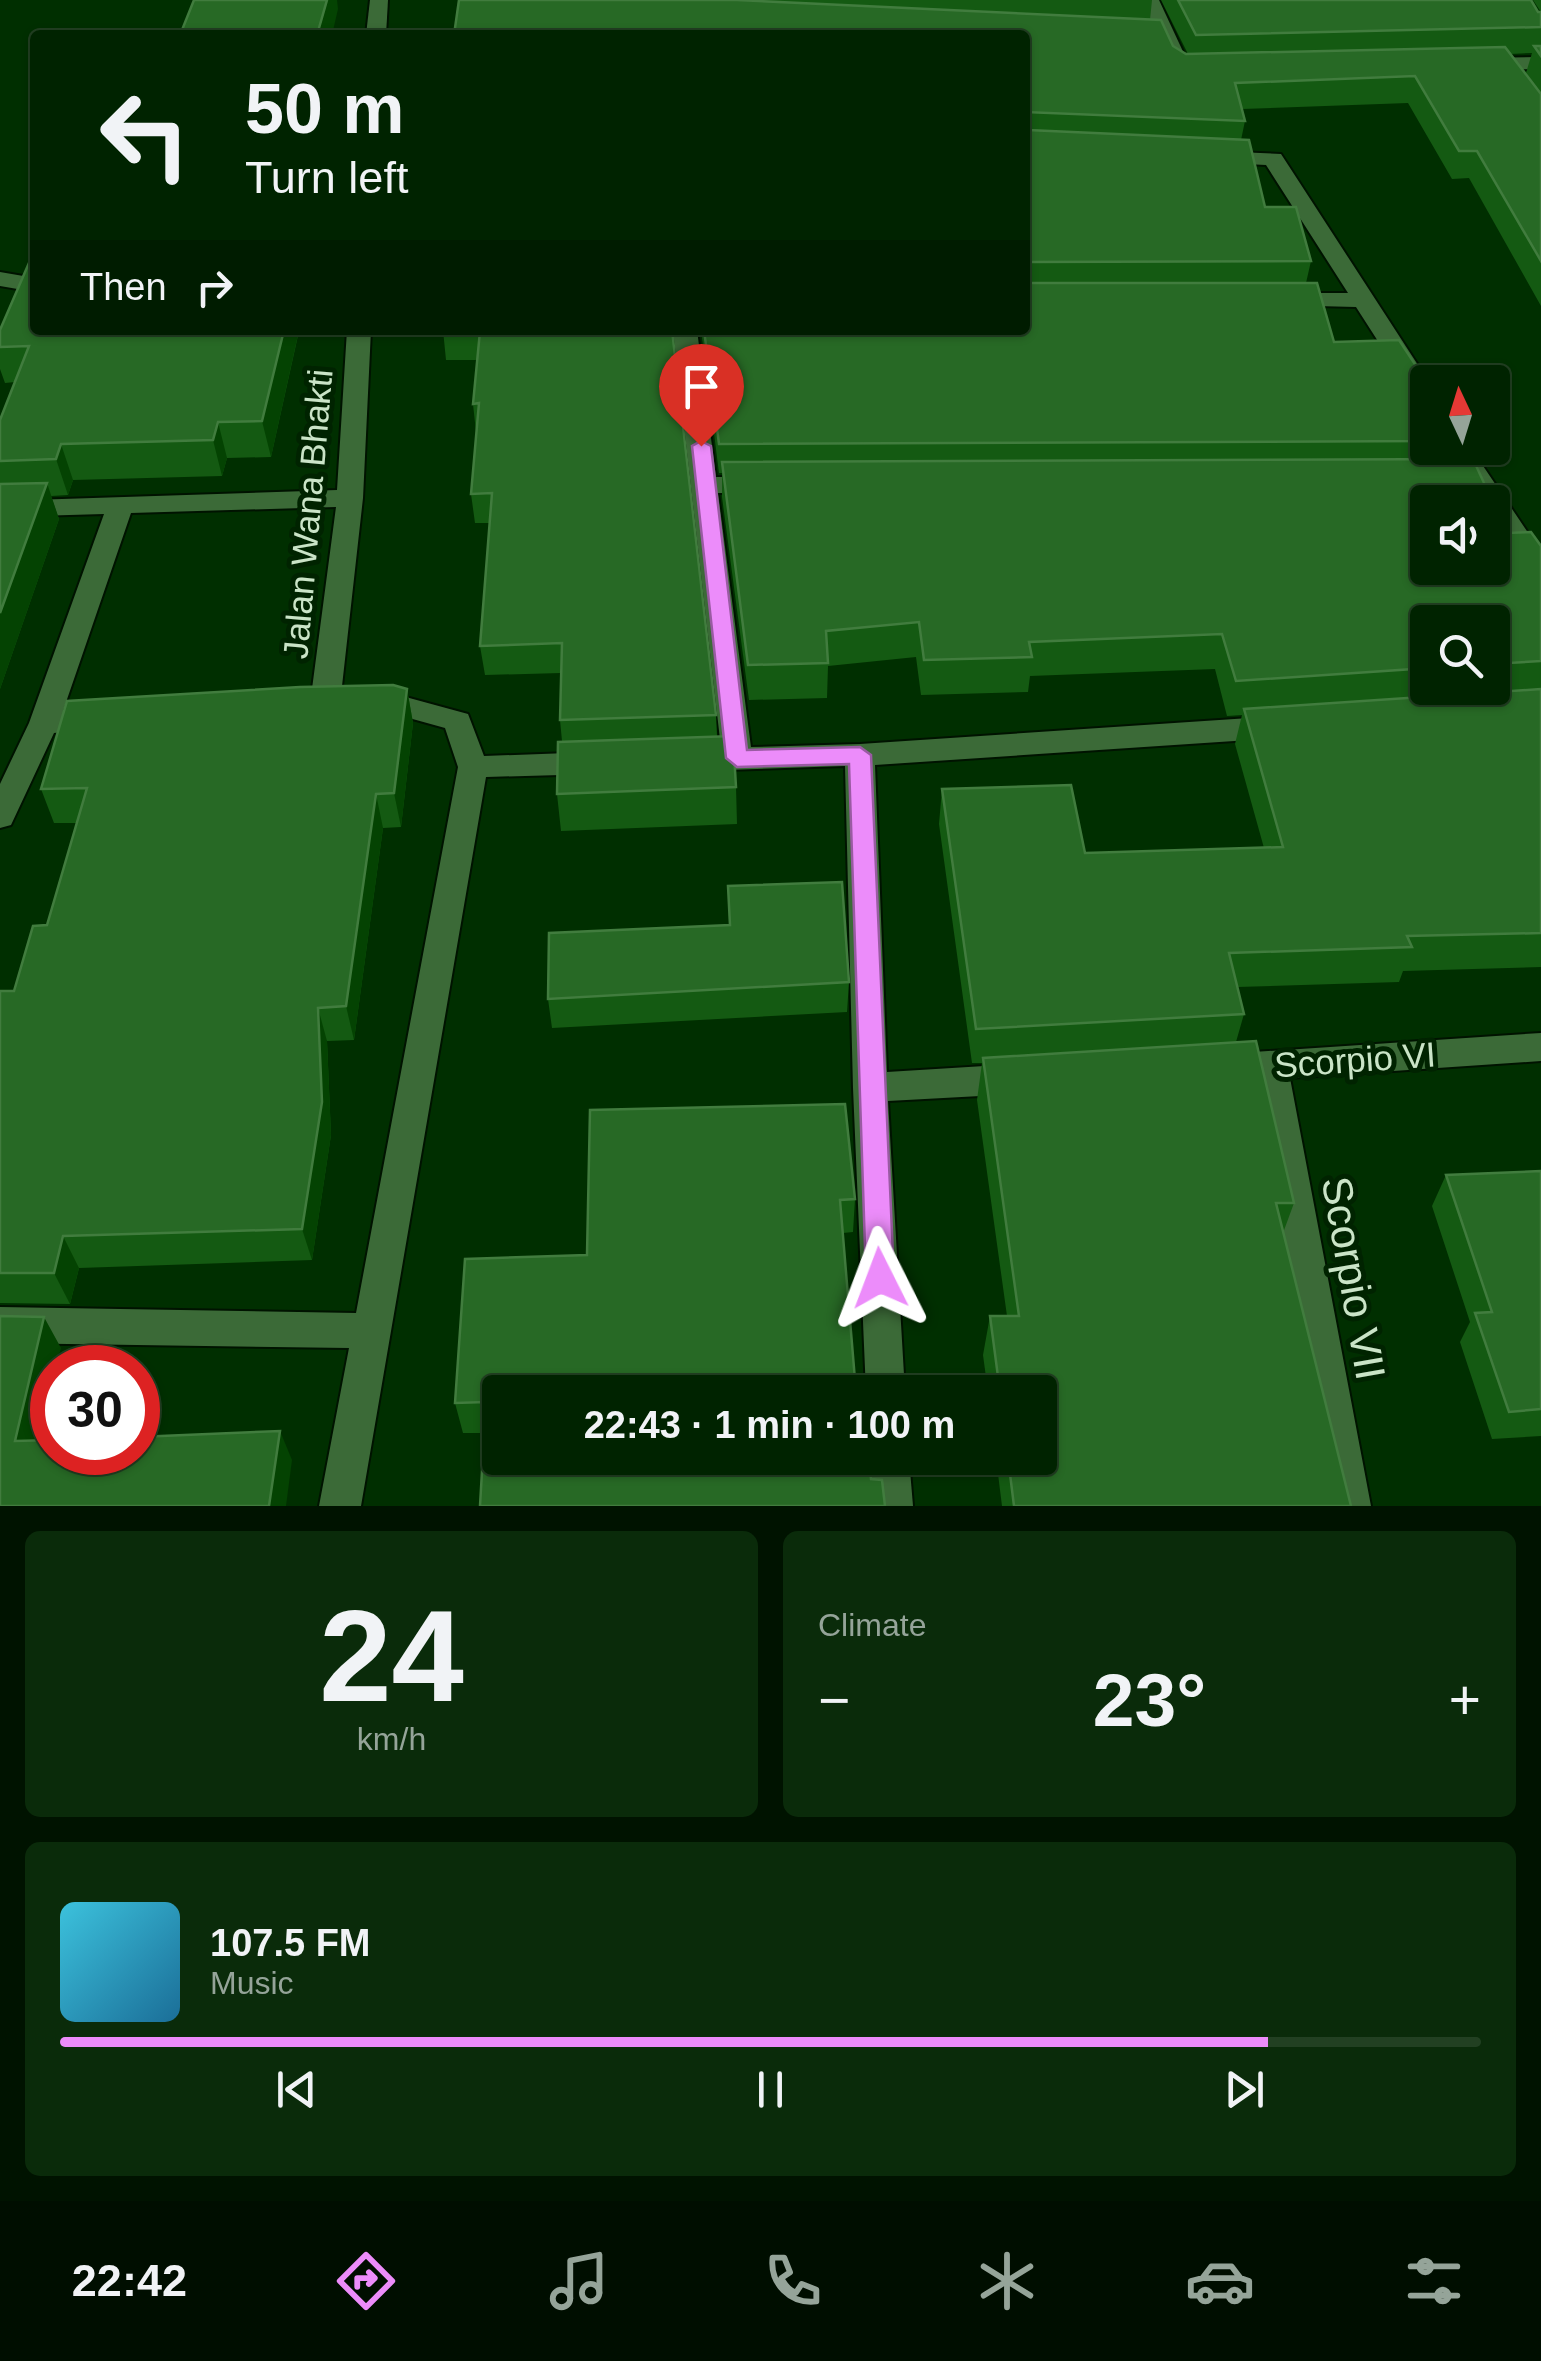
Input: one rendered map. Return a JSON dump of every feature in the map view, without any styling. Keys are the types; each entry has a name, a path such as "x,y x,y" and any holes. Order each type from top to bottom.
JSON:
{"street":[{"path":"376,30 379,0"},
{"path":"1150,0 1158,37 1182,70 1201,70"},
{"path":"1467,65 1541,63"},
{"path":"1505,64 1523,89"},
{"path":"1197,156 1273,159 1410,374"},
{"path":"0,279 30,284"},
{"path":"1262,300 1360,300"},
{"name":"Jalan Wana Bhakti","path":"325,704 350,498 359,335"},
{"path":"686,335 737,758"},
{"path":"1470,465 1541,573"},
{"path":"1442,482 1482,482"},
{"path":"706,486 786,485"},
{"path":"0,509 350,498"},
{"path":"0,817 44,723 120,506"},
{"path":"288,707 391,703 458,721 473,767 340,1506"},
{"path":"44,723 138,717"},
{"path":"662,761 860,755 1308,725"},
{"path":"860,755 870,1088 885,1375"},
{"path":"473,767 624,762"},
{"name":"Scorpio VI","path":"1194,1070 1541,1047"},
{"name":"Scorpio VII","path":"1270,1066 1350,1506"},
{"path":"870,1088 1042,1078"},
{"path":"0,1325 372,1331"},
{"path":"890,1475 892,1506"}],"building":[{"path":"194,0 327,0 318,30 182,30"},
{"path":"459,0 737,0 1161,20 1173,46 1186,54 1505,47 1541,94 1541,261 1477,151 1459,151 1415,76 1235,83 1245,121 1030,112 1030,30 455,30"},
{"path":"1178,0 1531,0 1541,12 1541,27 1196,35"},
{"path":"1030,130 1249,140 1265,207 1296,207 1311,261 1030,262"},
{"path":"30,261 30,335 283,335 262,421 218,422 213,440 61,444 56,459 0,461 0,420 29,346 0,347 0,330"},
{"path":"1030,283 1317,283 1334,342 1399,340 1415,365 1410,365 1410,441 719,444 705,335 1030,335"},
{"path":"480,335 673,335 716,715 560,720 562,643 480,646 492,493 471,494 479,403 473,404"},
{"path":"1410,459 1410,465 1476,465 1485,485 1410,485 1410,585 1510,585 1510,533 1531,532 1541,546 1541,661 1510,663 1510,605 1410,605 1410,669 1236,681 1222,634 1029,642 1032,657 924,660 919,622 826,631 828,663 748,665 722,462"},
{"path":"47,483 0,613 0,484"},
{"path":"393,685 407,689 394,793 376,794 346,1006 318,1008 322,1102 302,1229 63,1236 54,1273 0,1273 0,991 14,991 33,926 47,925 87,788 41,789 67,701"},
{"path":"1541,689 1541,933 1407,936 1412,947 1229,953 1244,1014 976,1029 942,789 1071,785 1085,853 1283,847 1244,709 1410,698 1410,705 1510,705 1510,691"},
{"path":"733,736 736,787 557,794 558,742"},
{"path":"842,882 849,982 548,999 549,933 730,925 728,886"},
{"path":"1256,1041 1294,1203 1276,1203 1351,1506 1014,1506 1010,1475 1057,1475 1057,1375 998,1375 990,1316 1019,1316 983,1058"},
{"path":"845,1104 855,1199 840,1200 855,1375 482,1375 482,1402 455,1403 465,1259 587,1255 590,1110"},
{"path":"1541,1171 1541,1409 1509,1412 1475,1313 1492,1312 1446,1175"},
{"path":"0,1316 44,1317 37,1345 30,1345 30,1377 15,1441 30,1441 30,1475 160,1475 160,1436 280,1431 269,1506 0,1506"},
{"path":"482,1471 482,1475 871,1475 871,1479 882,1480 885,1506 480,1506"}],"route":[{"path":"701,446 737,758 860,755 880,1278"}]}
